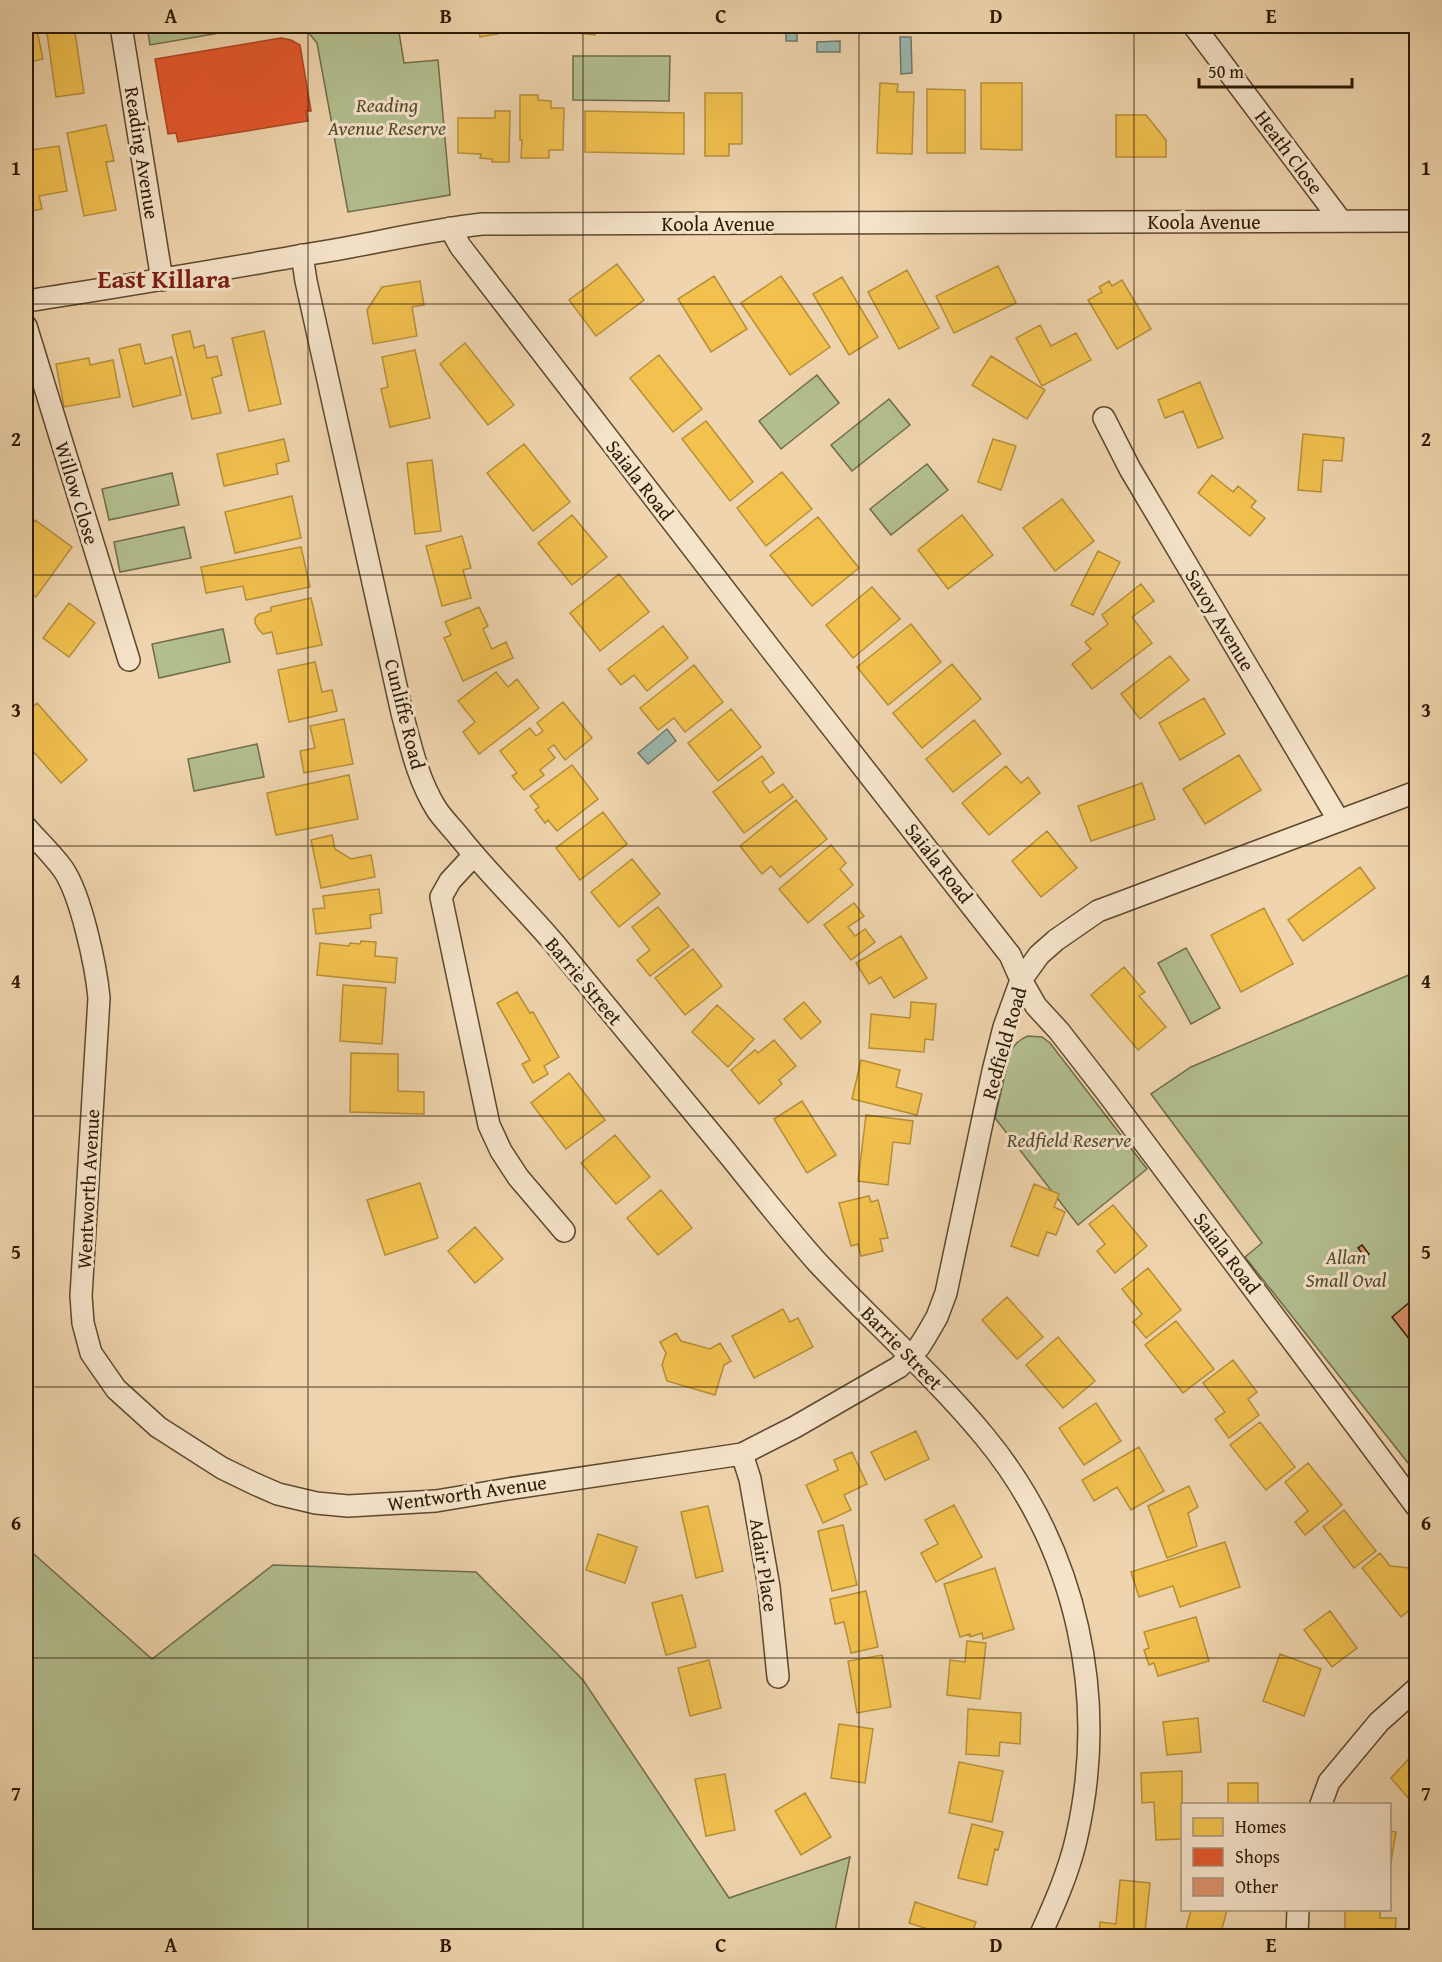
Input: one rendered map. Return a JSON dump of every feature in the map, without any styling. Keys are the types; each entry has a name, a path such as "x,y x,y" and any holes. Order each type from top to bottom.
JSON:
{"street":[{"name":"Reading Avenue","path":"121,26 162,280"},
{"name":"Heath Close","path":"1194,26 1341,221"},
{"name":"Koola Avenue","path":"26,301 162,280 482,224 1416,221"},
{"name":"Saiala Road","path":"450,228 472,262 1010,955 1036,1006 1094,1076 1416,1506"},
{"name":"Cunliffe Road","path":"302,255 308,292 416,767 438,810 474,855"},
{"name":"Willow Close","path":"26,326 129,660"},
{"name":"Savoy Avenue","path":"1104,418 1130,469 1338,821"},
{"name":"Redfield Road","path":"910,1356 919,1347 937,1317 946,1293 1004,1027 1021,980 1039,955 1056,940 1098,911 1416,792"},
{"name":"Wentworth Avenue","path":"26,827 63,869 78,902 98,981 99,998 81,1296 83,1323 91,1353 116,1389 133,1406 158,1427 222,1468 278,1494 307,1501 348,1506 436,1501 742,1454 795,1427 899,1366 910,1356"},
{"path":"474,855 450,881 441,897 489,1125 501,1151 518,1177 564,1231"},
{"name":"Barrie Street","path":"474,855 547,936 815,1260 962,1410 988,1440 1025,1496 1048,1539 1059,1561 1073,1604 1087,1677 1089,1744 1085,1798 1072,1855 1061,1888 1040,1936"},
{"name":"Adair Place","path":"742,1454 750,1479 769,1587 778,1677"},
{"path":"1321,1803 1329,1782 1379,1722 1416,1689"},
{"path":"1297,1936 1298,1911"}],"green space":[{"path":"147,26 260,26 150,45"},
{"name":"Reading Avenue Reserve","path":"299,26 398,26 404,63 438,60 450,195 348,212 317,43 304,27"},
{"path":"573,56 670,56 669,101 573,100"},
{"path":"817,375 839,403 781,449 759,421"},
{"path":"889,399 910,425 852,471 831,445"},
{"path":"927,464 948,490 891,535 870,509"},
{"path":"172,473 179,505 109,520 102,489"},
{"path":"184,527 191,558 120,572 114,542"},
{"path":"223,629 230,662 159,678 152,644"},
{"path":"257,744 264,777 194,791 188,759"},
{"path":"1186,948 1220,1008 1191,1024 1158,963"},
{"name":"Allan Small Oval","path":"1416,972 1416,1473 1245,1257 1262,1243 1151,1094 1191,1067"},
{"name":"Redfield Reserve","path":"1028,1036 1042,1037 1050,1043 1147,1169 1078,1225 995,1118 1010,1053 1017,1043"},
{"path":"26,1547 152,1659 273,1565 476,1572 583,1680 729,1898 850,1857 834,1936 26,1936"}],"water":[{"path":"786,26 797,26 797,41 786,41"},
{"path":"900,37 911,37 912,73 901,74"},
{"path":"840,41 840,52 817,52 817,42"},
{"path":"667,729 676,741 648,764 638,753"}],"building: Homes":[{"path":"26,26 36,26 43,59 26,63"},
{"path":"46,26 74,26 84,93 56,97"},
{"path":"478,26 497,26 498,34 480,37"},
{"path":"558,26 596,26 595,35 557,31"},
{"path":"621,26 677,26 677,33 621,31"},
{"path":"880,83 898,84 897,92 914,92 912,154 877,153"},
{"path":"981,83 1022,83 1022,150 981,149"},
{"path":"927,89 965,90 965,153 927,153"},
{"path":"705,93 742,93 742,144 729,144 729,156 705,156"},
{"path":"520,95 538,95 538,100 551,101 551,108 564,108 563,150 549,150 549,158 521,158"},
{"path":"495,111 510,111 509,162 492,162 492,159 480,158 481,154 458,153 458,118 495,118"},
{"path":"585,111 684,113 684,154 585,152"},
{"path":"1116,115 1146,115 1166,140 1166,157 1116,157"},
{"path":"106,125 114,161 106,162 116,210 84,216 67,133"},
{"path":"26,145 30,145 31,150 59,146 67,191 39,196 42,209 26,212"},
{"path":"617,264 644,300 596,336 569,300"},
{"path":"998,266 1016,303 954,333 936,296"},
{"path":"907,270 939,328 899,349 868,292"},
{"path":"714,276 747,329 711,352 678,299"},
{"path":"781,276 830,347 790,375 741,303"},
{"path":"842,277 878,337 849,355 813,294"},
{"path":"1122,280 1151,329 1117,349 1088,300 1102,292 1099,287 1109,281 1112,286"},
{"path":"420,281 424,305 412,307 417,336 373,344 367,310 382,287"},
{"path":"1040,325 1051,346 1076,333 1091,360 1042,386 1016,338"},
{"path":"190,331 194,348 204,345 207,358 217,356 222,375 212,378 221,413 192,419 172,335"},
{"path":"264,331 281,404 249,411 232,338"},
{"path":"465,343 514,405 488,425 440,364"},
{"path":"140,344 145,364 172,357 181,395 133,407 119,349"},
{"path":"415,350 430,418 390,427 381,389 388,387 382,357"},
{"path":"659,355 702,409 673,432 630,378"},
{"path":"991,356 1045,390 1027,419 972,385"},
{"path":"89,358 90,365 113,360 120,397 64,407 56,364"},
{"path":"30,360 38,385 26,389 26,361"},
{"path":"1200,382 1223,438 1198,448 1183,411 1165,418 1158,400"},
{"path":"706,421 753,482 730,501 682,439"},
{"path":"1303,434 1344,438 1342,461 1323,460 1321,492 1298,490"},
{"path":"284,439 289,461 276,464 278,474 224,486 217,454"},
{"path":"993,439 1016,446 1001,490 978,482"},
{"path":"524,444 570,502 533,531 487,473"},
{"path":"432,460 441,531 415,534 407,463"},
{"path":"782,472 812,509 766,546 737,508"},
{"path":"1212,475 1233,492 1238,486 1256,501 1251,507 1265,518 1250,536 1198,493"},
{"path":"292,496 301,538 235,553 225,512"},
{"path":"1062,499 1094,541 1055,571 1023,528"},
{"path":"572,515 607,557 572,585 538,543"},
{"path":"962,515 993,555 948,589 918,550"},
{"path":"818,517 859,568 812,606 770,555"},
{"path":"35,520 72,547 36,597 26,589 26,534"},
{"path":"462,536 471,568 463,570 471,598 442,606 426,546"},
{"path":"301,547 310,587 246,600 243,586 206,593 201,567"},
{"path":"1098,551 1120,562 1093,615 1071,605"},
{"path":"619,574 649,612 600,651 570,613"},
{"path":"1141,584 1154,601 1132,617 1152,643 1092,689 1072,664 1091,649 1085,642 1108,624 1102,615"},
{"path":"872,587 900,619 853,658 826,625"},
{"path":"311,598 322,645 277,654 272,632 263,634 255,623 255,618 259,614 271,611 271,607"},
{"path":"69,603 95,623 69,657 43,638"},
{"path":"479,607 488,626 483,629 492,649 506,642 513,658 463,681 444,638 451,635 445,622"},
{"path":"911,624 941,662 888,705 857,667"},
{"path":"663,626 688,658 647,691 634,675 621,685 608,669"},
{"path":"1170,656 1189,680 1140,719 1121,694"},
{"path":"315,662 322,692 332,690 337,711 289,722 278,670"},
{"path":"952,664 981,699 922,748 893,713"},
{"path":"694,665 723,702 685,732 674,718 658,730 640,708"},
{"path":"496,672 508,687 517,679 539,708 479,754 463,732 475,722 458,701"},
{"path":"1204,698 1225,734 1180,760 1159,723"},
{"path":"563,702 592,738 565,760 554,745 548,749 555,758 540,770 544,775 524,790 512,776 517,773 500,751 530,728 536,736 543,731 537,723"},
{"path":"37,703 87,760 61,783 26,743 26,713"},
{"path":"731,709 761,747 718,781 688,743"},
{"path":"344,719 353,764 304,773 300,751 315,748 310,726"},
{"path":"974,720 1001,754 953,792 926,759"},
{"path":"1239,755 1261,790 1205,824 1183,789"},
{"path":"762,756 774,773 762,782 770,793 783,784 793,797 744,833 713,792"},
{"path":"572,765 598,799 557,831 548,820 545,823 535,810 539,807 530,796"},
{"path":"1006,766 1021,783 1028,777 1040,793 989,835 962,803"},
{"path":"349,775 358,819 276,835 267,793"},
{"path":"1142,783 1155,819 1091,841 1078,806"},
{"path":"796,800 827,839 780,877 771,866 762,874 740,846"},
{"path":"603,812 627,844 580,880 556,848"},
{"path":"1047,831 1077,868 1041,897 1012,861"},
{"path":"332,835 335,849 351,859 371,855 375,877 321,888 311,840"},
{"path":"831,845 846,863 840,869 853,885 808,923 779,889"},
{"path":"632,859 660,894 619,927 591,892"},
{"path":"1360,867 1375,888 1303,941 1288,920"},
{"path":"379,889 382,913 370,915 371,928 316,934 313,909 325,908 323,896"},
{"path":"854,903 864,916 848,927 855,936 865,929 875,942 851,960 824,925"},
{"path":"658,907 689,946 650,976 637,960 650,950 632,927"},
{"path":"1264,908 1293,964 1241,992 1211,935"},
{"path":"901,936 927,978 894,998 881,977 869,984 856,963"},
{"path":"361,941 376,942 375,956 397,958 395,983 317,975 320,943 349,946 350,943 360,944"},
{"path":"693,949 722,986 685,1015 655,978"},
{"path":"1124,967 1145,992 1139,996 1166,1027 1138,1050 1091,995"},
{"path":"343,985 386,988 382,1044 340,1041"},
{"path":"517,992 530,1013 533,1012 559,1057 544,1066 548,1074 533,1083 522,1064 530,1060 497,1003"},
{"path":"804,1002 821,1022 801,1039 784,1019"},
{"path":"911,1002 936,1004 933,1040 925,1039 924,1052 869,1048 871,1014 910,1018"},
{"path":"717,1005 754,1039 728,1067 692,1032"},
{"path":"774,1040 796,1066 779,1080 782,1084 759,1104 731,1070 755,1050 758,1053"},
{"path":"351,1053 398,1054 398,1091 424,1092 424,1114 350,1112"},
{"path":"861,1060 900,1070 896,1087 922,1094 917,1115 852,1099"},
{"path":"569,1073 605,1120 566,1149 531,1103"},
{"path":"802,1101 836,1155 807,1173 774,1119"},
{"path":"866,1115 913,1121 910,1144 893,1142 888,1185 858,1181"},
{"path":"615,1135 650,1177 616,1204 581,1163"},
{"path":"420,1183 438,1238 385,1255 367,1200"},
{"path":"1034,1184 1059,1194 1054,1207 1065,1212 1056,1235 1047,1232 1038,1256 1011,1246"},
{"path":"661,1190 692,1228 658,1255 627,1218"},
{"path":"869,1196 871,1202 878,1200 888,1238 880,1239 883,1251 861,1256 858,1244 851,1246 839,1203"},
{"path":"1113,1205 1147,1246 1115,1273 1097,1251 1105,1244 1089,1224"},
{"path":"475,1227 503,1259 475,1283 448,1251"},
{"path":"1148,1268 1181,1310 1146,1338 1133,1322 1142,1314 1122,1289"},
{"path":"1007,1297 1043,1337 1017,1359 982,1320"},
{"path":"783,1309 790,1322 798,1318 813,1347 754,1378 732,1336"},
{"path":"1176,1321 1214,1369 1183,1393 1145,1345"},
{"path":"676,1333 681,1341 710,1349 720,1343 731,1361 724,1365 715,1395 667,1381 662,1365 666,1353 660,1342"},
{"path":"1058,1337 1095,1381 1063,1408 1026,1365"},
{"path":"1233,1360 1257,1392 1248,1399 1259,1415 1229,1438 1215,1419 1225,1412 1203,1383"},
{"path":"1096,1403 1121,1441 1084,1465 1059,1428"},
{"path":"1260,1422 1295,1467 1266,1490 1230,1445"},
{"path":"916,1431 929,1459 885,1480 871,1452"},
{"path":"1139,1447 1164,1491 1131,1510 1117,1487 1094,1501 1082,1480"},
{"path":"852,1452 867,1484 844,1495 851,1510 823,1523 806,1485 838,1470 834,1460"},
{"path":"1308,1463 1342,1505 1305,1535 1295,1522 1308,1511 1285,1482"},
{"path":"1189,1486 1198,1507 1188,1513 1197,1546 1167,1558 1148,1506"},
{"path":"954,1505 982,1557 936,1582 921,1553 938,1544 925,1520"},
{"path":"708,1506 723,1571 696,1578 681,1512"},
{"path":"1344,1510 1376,1551 1354,1568 1323,1527"},
{"path":"843,1525 857,1585 832,1591 818,1531"},
{"path":"598,1534 637,1547 625,1583 586,1570"},
{"path":"1225,1542 1240,1587 1180,1607 1173,1586 1139,1597 1131,1572"},
{"path":"1380,1553 1390,1566 1410,1568 1416,1576 1416,1605 1401,1617 1362,1568"},
{"path":"995,1568 1014,1629 983,1639 982,1633 960,1637 944,1584"},
{"path":"866,1591 878,1647 851,1653 844,1622 835,1624 830,1599"},
{"path":"682,1595 696,1647 666,1655 652,1603"},
{"path":"1330,1611 1357,1648 1332,1667 1304,1630"},
{"path":"1196,1617 1209,1661 1158,1676 1154,1663 1149,1665 1144,1650 1149,1648 1144,1632"},
{"path":"967,1641 986,1643 980,1699 947,1695 950,1660 965,1662"},
{"path":"1280,1654 1321,1669 1304,1716 1263,1701"},
{"path":"882,1655 891,1707 857,1713 848,1661"},
{"path":"709,1660 721,1708 690,1716 678,1668"},
{"path":"968,1709 1021,1713 1020,1744 1000,1742 999,1756 966,1754"},
{"path":"1198,1718 1201,1752 1167,1755 1163,1722"},
{"path":"839,1724 873,1729 865,1783 831,1778"},
{"path":"1416,1727 1416,1743 1409,1733"},
{"path":"1416,1751 1416,1805 1415,1806 1391,1778"},
{"path":"959,1762 1003,1771 992,1822 949,1813"},
{"path":"1182,1771 1181,1839 1156,1840 1154,1802 1142,1803 1141,1773"},
{"path":"725,1774 735,1830 706,1836 695,1779"},
{"path":"1228,1783 1258,1783 1258,1803 1228,1803"},
{"path":"805,1793 831,1837 801,1855 775,1811"},
{"path":"972,1824 1003,1832 998,1850 995,1849 987,1885 958,1878"},
{"path":"1391,1831 1396,1832 1391,1862"},
{"path":"1120,1880 1150,1883 1145,1932 1117,1929 1116,1936 1099,1936 1100,1922 1116,1924"},
{"path":"915,1902 976,1922 971,1936 933,1936 934,1931 909,1923"},
{"path":"1191,1911 1227,1911 1220,1936 1186,1929"},
{"path":"1345,1911 1380,1911 1380,1918 1396,1918 1395,1936 1345,1936"}],"building: Shops":[{"path":"281,38 300,45 311,111 306,111 308,121 178,142 176,133 168,134 155,59"}],"building: Other":[{"path":"1362,1245 1369,1254 1365,1257 1358,1248"},
{"path":"1411,1301 1416,1308 1416,1335 1410,1340 1392,1317"}],"district":[{"name":"East Killara","path":"164,279"}]}
